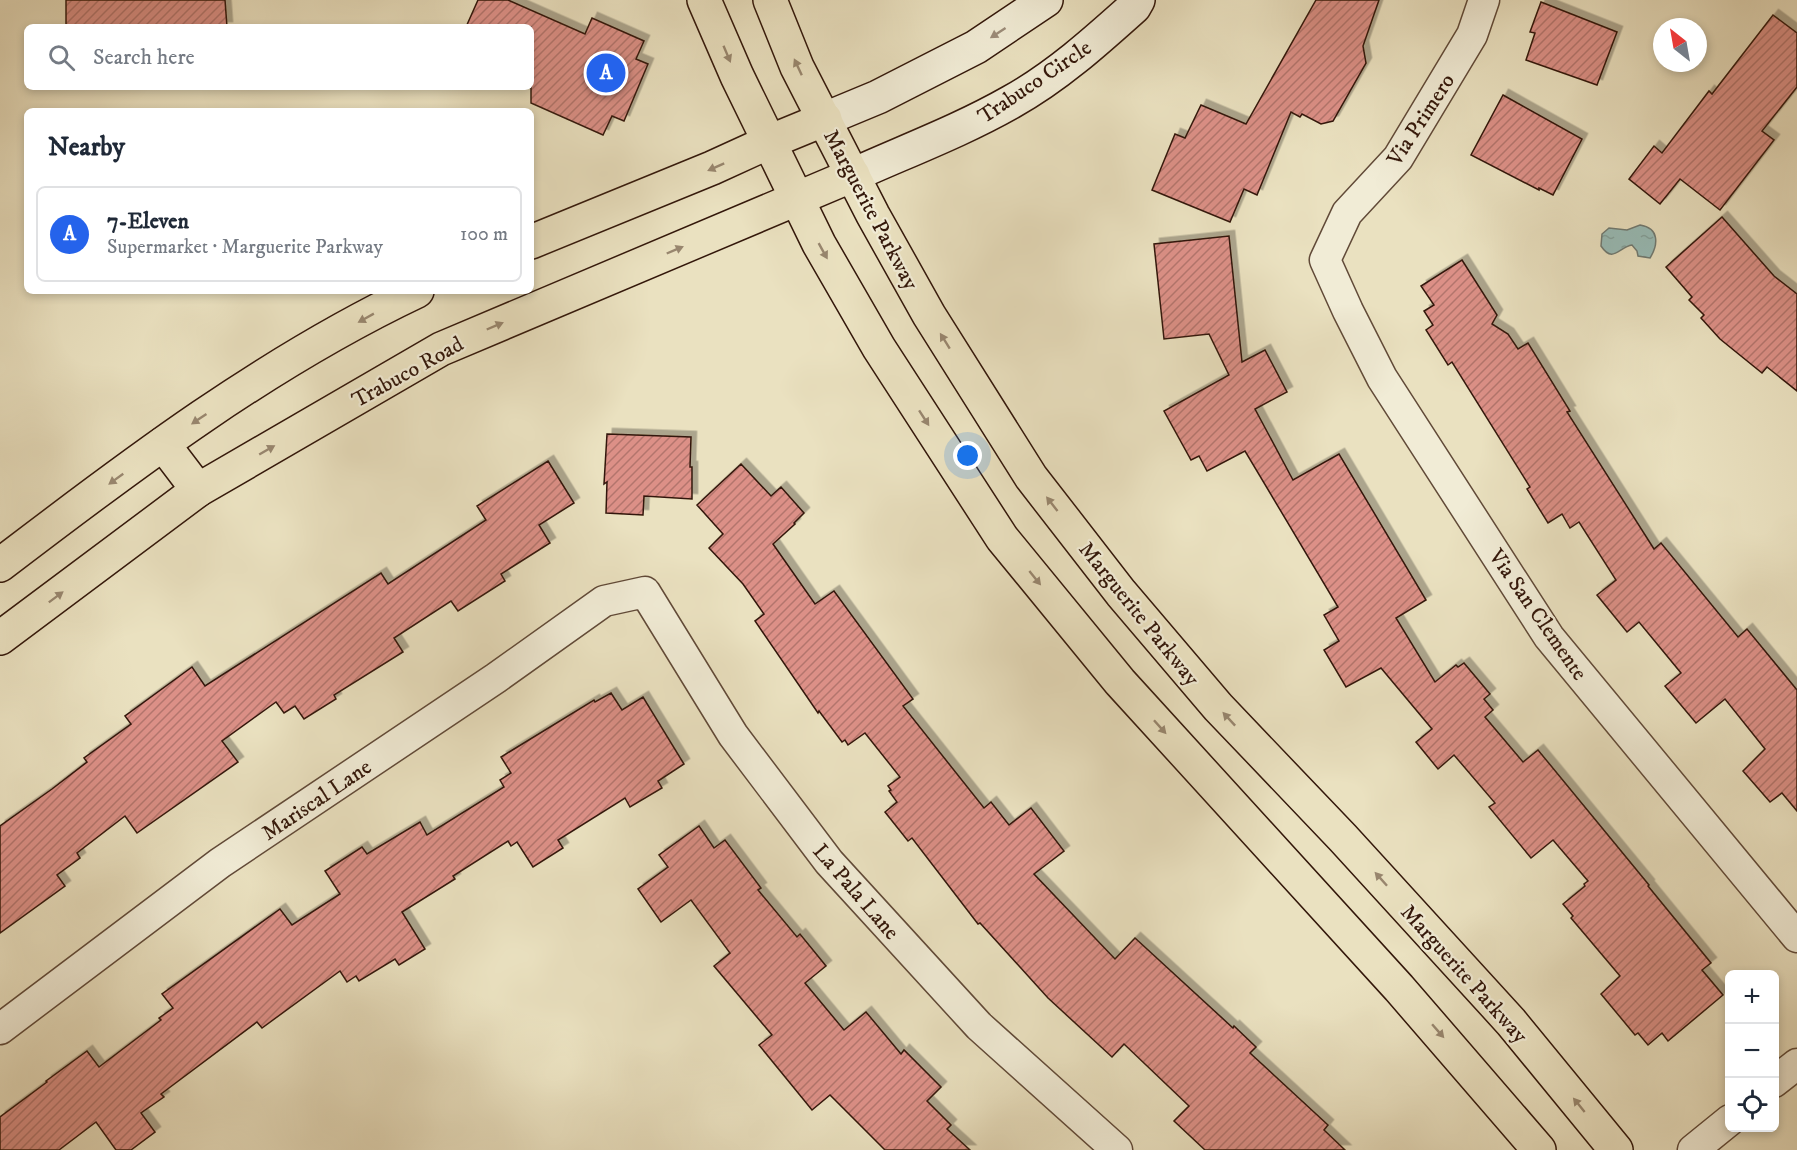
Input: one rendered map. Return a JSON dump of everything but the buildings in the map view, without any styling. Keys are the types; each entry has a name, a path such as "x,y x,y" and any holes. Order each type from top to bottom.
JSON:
{"main road":[{"path":"705,0 737,76 819,244 879,348 1002,538 1120,682 1399,987 1539,1150"},
{"name":"Marguerite Parkway","path":"770,0 798,67 853,175 929,315 1031,477 1121,593 1218,708 1343,838 1511,1022 1616,1150"},
{"path":"534,241 825,119"},
{"name":"Trabuco Road","path":"0,638 198,490 441,349 853,175"},
{"path":"0,565 163,444 267,373 411,294"},
{"path":"163,444 198,490"}],"street":[{"path":"825,119 878,97 976,47 1046,0"},
{"name":"Trabuco Circle","path":"853,175 960,130 1013,101 1079,56 1134,8 1138,0"},
{"name":"Via Primero","path":"1325,260 1347,213 1398,158 1472,35 1484,0"},
{"name":"Via San Clemente","path":"1325,260 1382,378 1549,637 1797,937"},
{"name":"Mariscal Lane","path":"0,1029 220,863 486,685 604,601 645,592"},
{"name":"La Pala Lane","path":"645,592 733,735 829,862 979,1026 1117,1150"},
{"path":"1779,1078 1797,1064"},
{"path":"1693,1150 1725,1124"}],"water":[{"path":"1640,225 1654,233 1656,243 1650,258 1638,256 1632,245 1613,254 1609,254 1601,246 1602,234 1609,228 1627,230"}],"place":[{"name":"7-Eleven","path":"606,73"}]}
